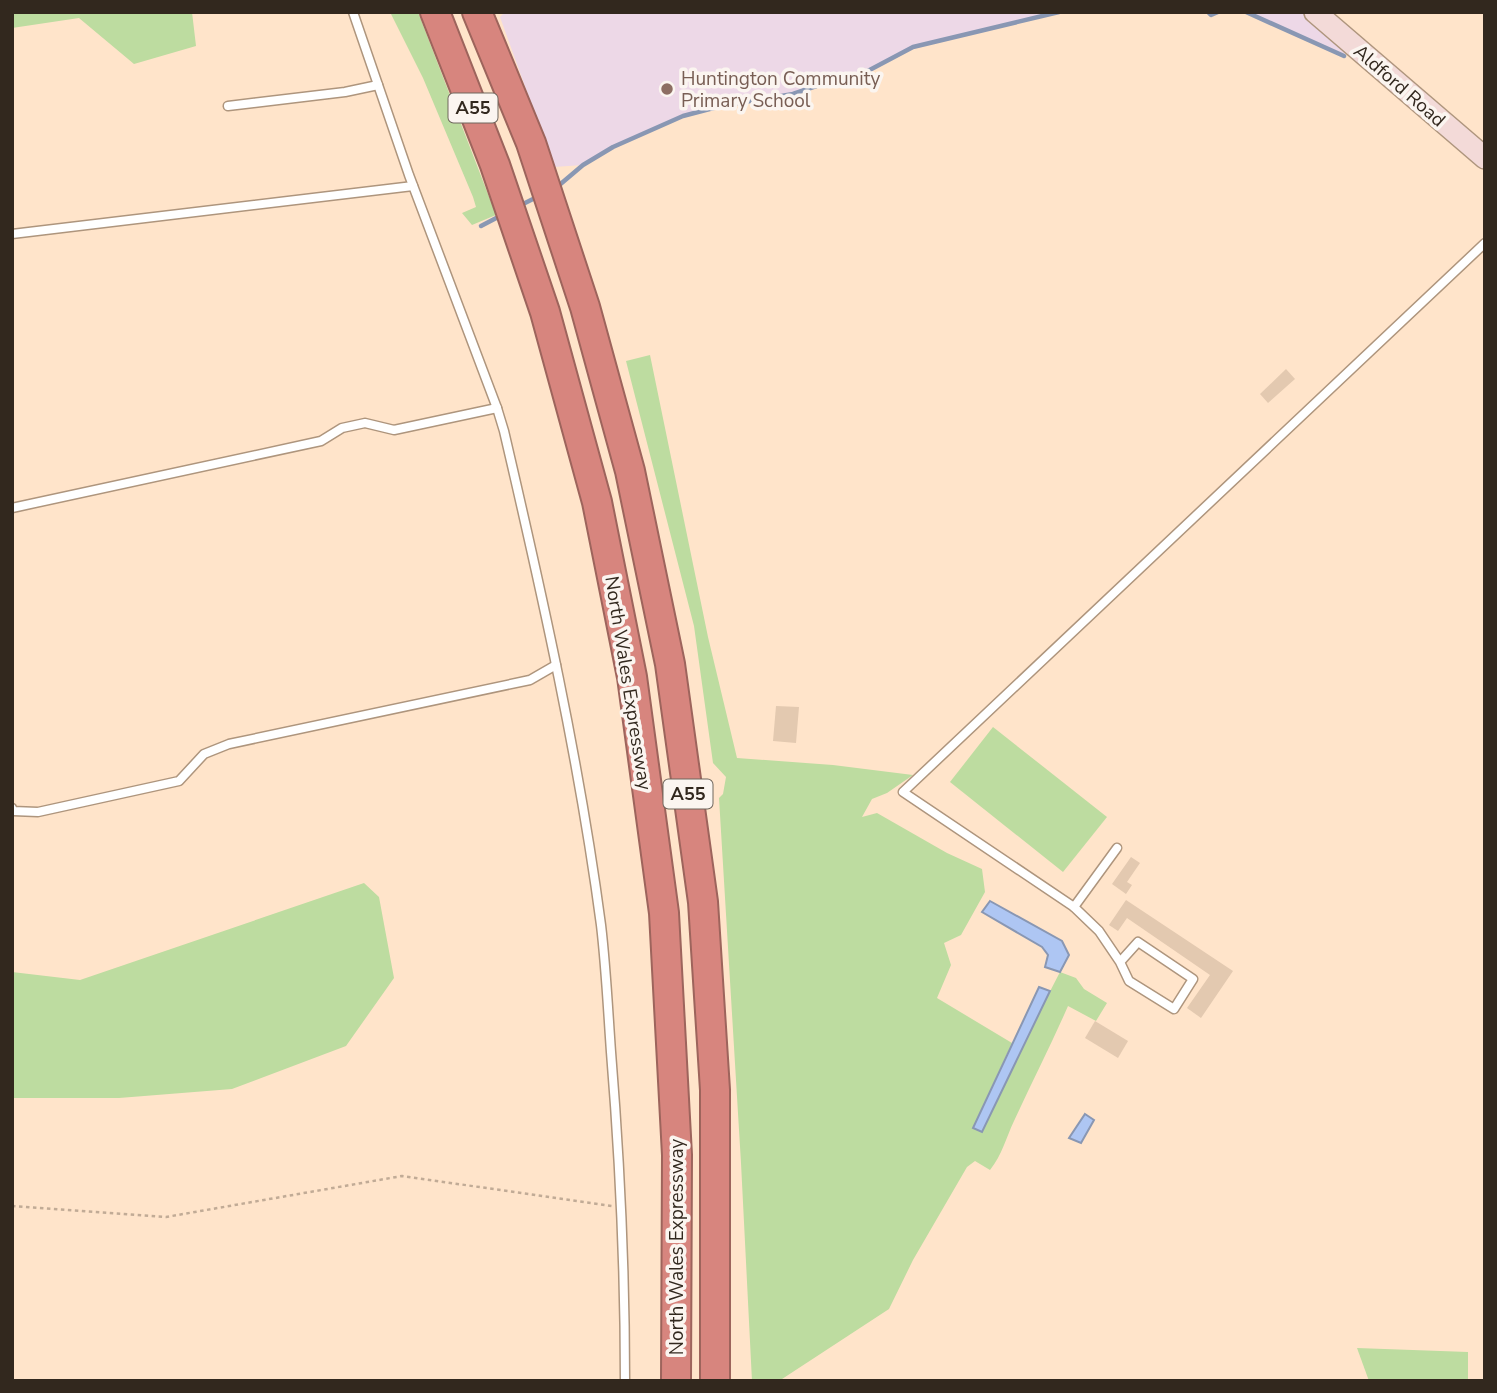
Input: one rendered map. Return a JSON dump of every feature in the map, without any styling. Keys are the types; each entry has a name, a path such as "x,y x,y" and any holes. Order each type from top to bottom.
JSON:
{"highway":[{"name":"North Wales Expressway","path":"435,12 509,205 545,312 597,502 632,677 665,927 677,1155 676,1381"},
{"name":"North Wales Expressway","path":"477,12 545,183 586,307 630,471 670,664 703,902 715,1090 715,1381"}],"main road":[{"name":"Aldford Road","path":"1315,12 1485,158"}],"lane":[{"path":"353,12 413,186 505,431 556,665 601,927 621,1207 625,1381"},
{"path":"228,106 345,92 378,85"},
{"path":"12,234 413,186"},
{"path":"1120,962 1138,942 1193,979 1174,1009 1129,981 1099,931 1074,907 903,792 1485,243"},
{"path":"12,508 321,441 342,428 365,423 394,430 497,408"},
{"path":"12,808 13,811 38,812 180,780 204,754 229,744 530,680 556,665"},
{"path":"1074,907 1117,848"}],"path":[{"path":"12,1206 166,1217 402,1176 621,1207"}],"shaded area":[{"name":"Huntington Community Primary School","path":"505,12 1059,12 913,47 847,82 822,84 793,94 721,106 683,116 613,147 583,165 554,167 500,17"},
{"path":"1246,12 1301,12 1347,50 1344,56"}],"green space":[{"path":"12,12 192,12 196,46 134,64 79,18 12,28"},
{"path":"390,12 418,12 496,215 472,225 462,213 476,207 473,197 423,78"},
{"path":"650,355 708,637 737,758 833,765 913,775 887,793 872,799 862,817 877,813 947,853 982,869 985,892 961,935 944,943 951,965 937,998 1012,1043 973,1128 982,1132 1010,1069 1060,972 1076,978 1084,989 1107,1003 1096,1021 1068,1006 998,1158 990,1170 975,1161 967,1167 913,1260 889,1309 779,1381 752,1381 719,798 723,794 726,777 713,763 694,626 626,361"},
{"path":"993,727 1107,817 1063,872 950,782"},
{"path":"364,883 379,897 394,978 346,1046 232,1089 119,1098 12,1098 12,972 80,980"},
{"path":"1357,1348 1468,1352 1468,1381 1369,1381"}],"water":[{"path":"990,901 1062,941 1069,955 1060,972 1045,967 1048,955 1042,947 982,912"},
{"path":"1039,987 1050,991 982,1132 973,1128"},
{"path":"1085,1114 1094,1120 1081,1143 1069,1138"}],"building":[{"path":"1286,369 1295,379 1268,403 1260,394"},
{"path":"776,706 799,707 796,743 773,741"},
{"path":"1131,857 1140,863 1127,882 1132,885 1126,894 1112,884"},
{"path":"1126,900 1233,971 1201,1018 1187,1008 1210,975 1127,918 1118,931 1109,925"},
{"path":"1095,1021 1128,1041 1118,1058 1085,1038"}],"waterway":[{"path":"557,187 583,165 613,147 683,116 721,106 793,94 822,84 847,82 913,47 1059,12"},
{"path":"1208,12 1211,15 1218,12"},
{"path":"1246,12 1344,56"},
{"path":"519,206 539,196"},
{"path":"481,226 502,215"}],"place":[{"name":"Huntington Community Primary School","path":"667,89"}]}
